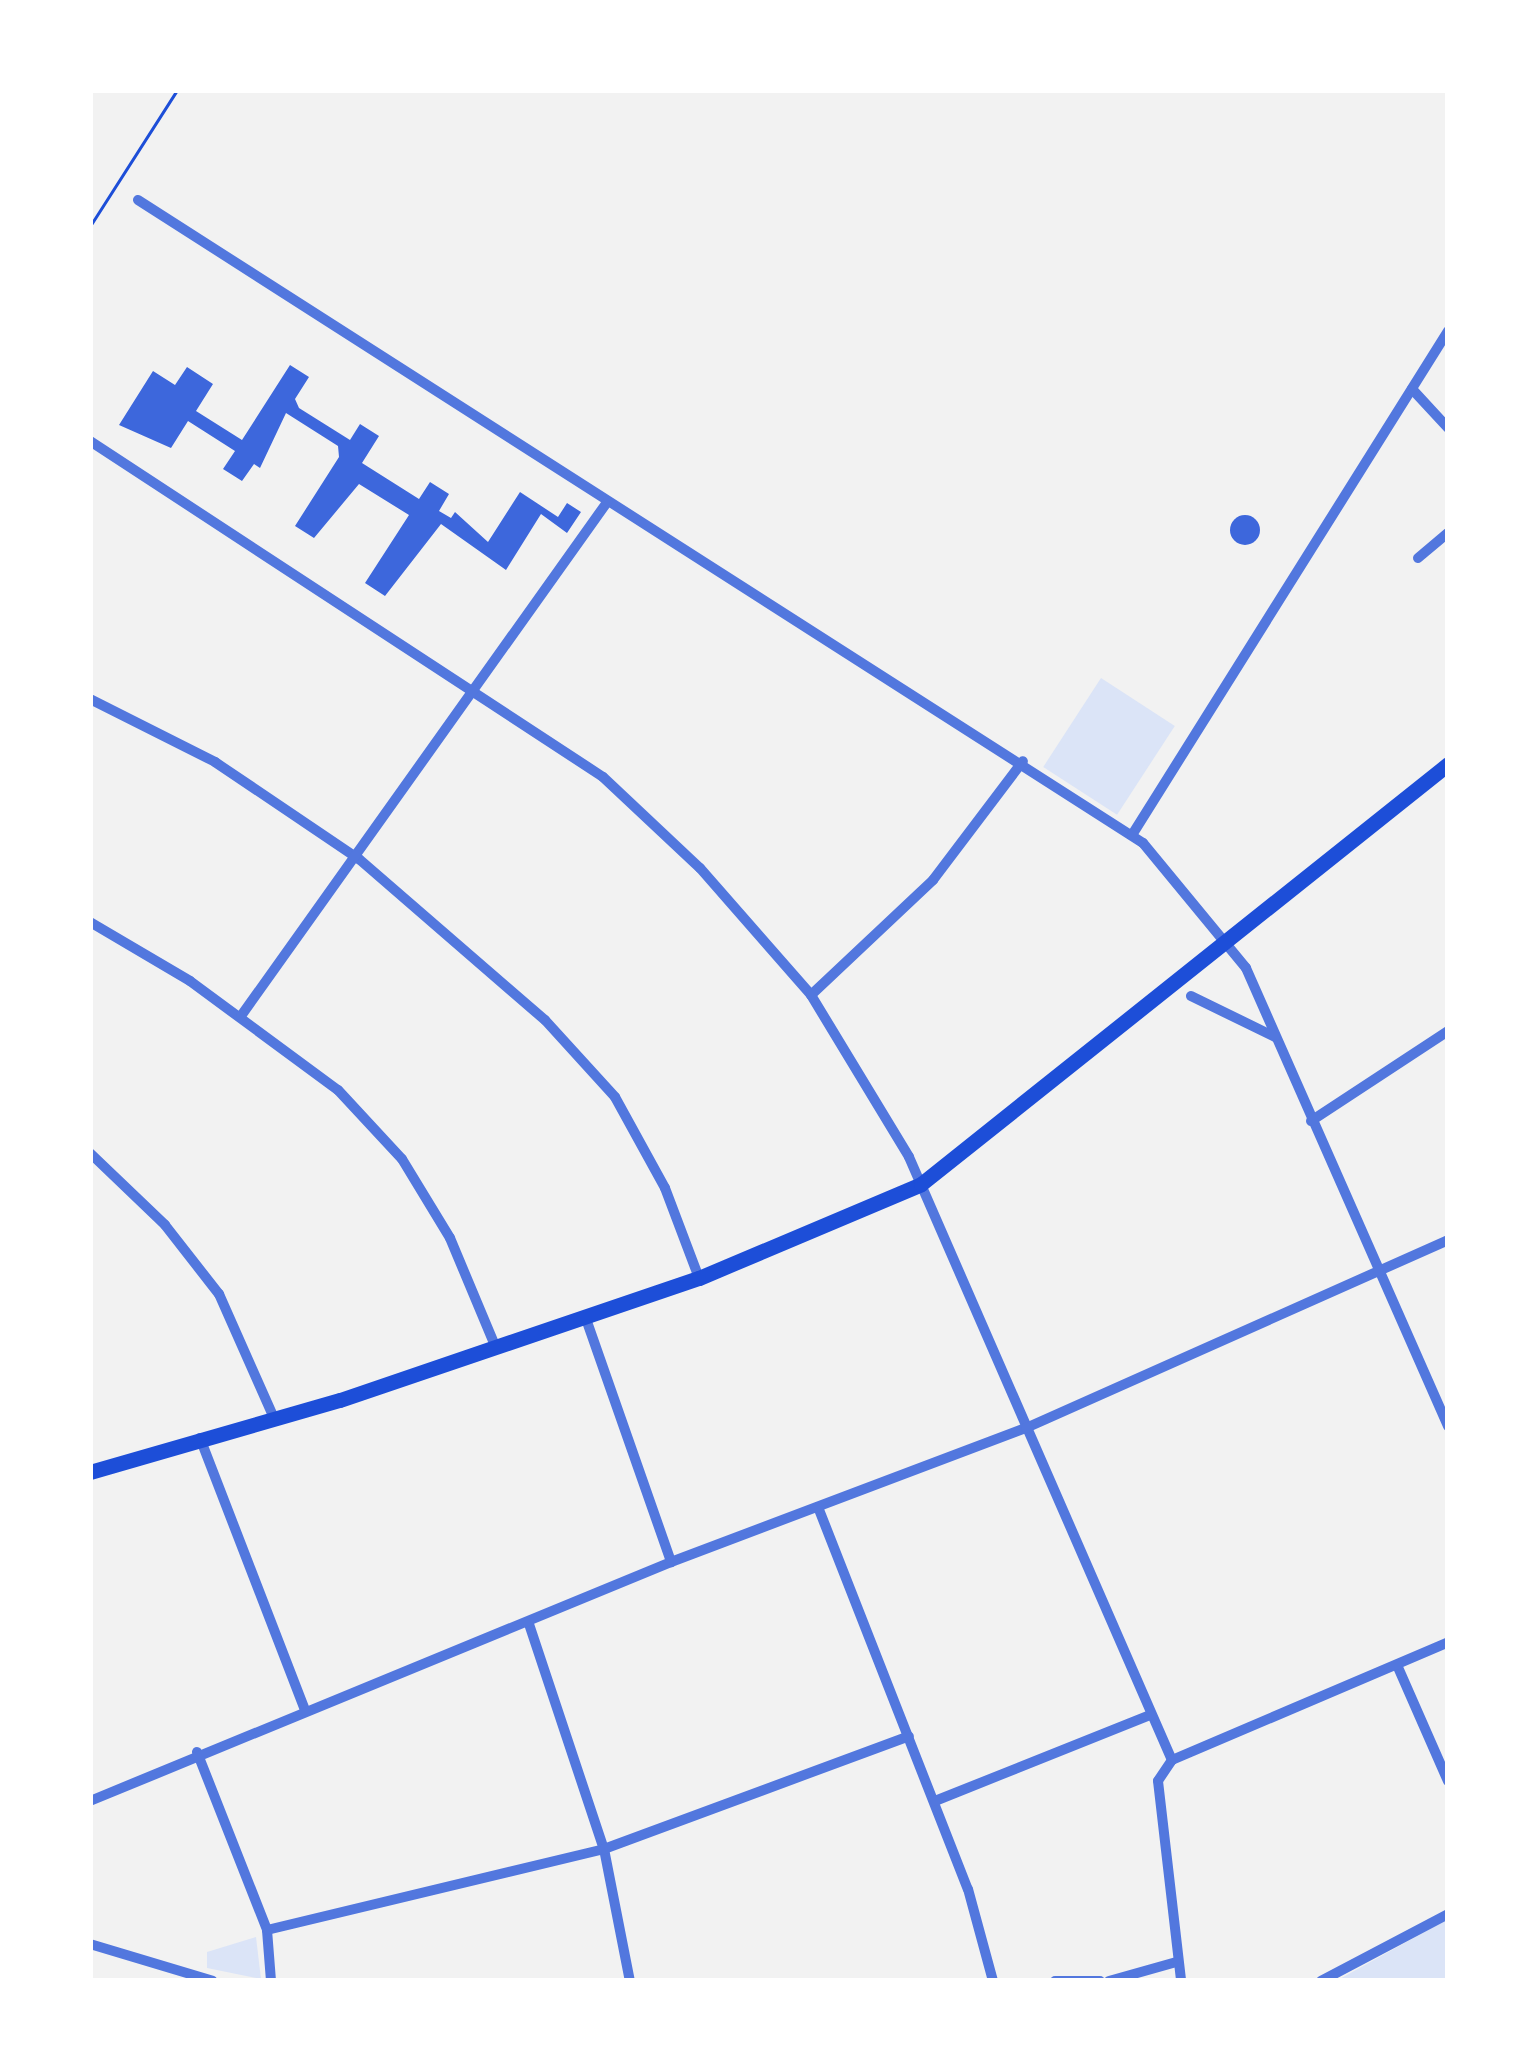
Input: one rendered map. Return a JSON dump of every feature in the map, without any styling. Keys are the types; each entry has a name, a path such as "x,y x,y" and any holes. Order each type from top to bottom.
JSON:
{"main road":[{"path":"90,1472 496,1348 699,1278 921,1184 1228,944 1448,764"}],"street":[{"path":"138,200 1023,761 1132,835 1228,944 1275,1037 1448,1426"},
{"path":"1132,835 1448,331"},
{"path":"1412,389 1448,428"},
{"path":"90,441 478,688 603,777 700,868 811,995 921,1184 1172,1760"},
{"path":"241,1016 359,859 608,501"},
{"path":"1418,558 1448,533"},
{"path":"90,699 215,762 359,859 545,1020 615,1097 665,1188 699,1278"},
{"path":"811,995 933,880 1023,761"},
{"path":"90,922 241,1016 338,1090 402,1159 450,1238 496,1348"},
{"path":"1191,996 1275,1037"},
{"path":"1311,1121 1448,1031"},
{"path":"90,1153 165,1225 219,1294 274,1418"},
{"path":"90,1801 197,1753 529,1624 670,1562 1025,1428 1448,1240"},
{"path":"585,1316 670,1562"},
{"path":"200,1438 305,1710"},
{"path":"818,1507 934,1801 993,1981"},
{"path":"529,1624 604,1849 630,1981"},
{"path":"1181,1981 1158,1781 1172,1760 1448,1642"},
{"path":"1396,1665 1448,1781"},
{"path":"934,1801 1150,1715"},
{"path":"268,1930 604,1849 909,1736"},
{"path":"197,1753 268,1930 272,1981"},
{"path":"1321,1981 1448,1914"},
{"path":"90,1944 213,1981"},
{"path":"1055,1981 1104,1981 1177,1962"}],"path":[{"path":"90,226 177,90"}],"shaded area":[{"path":"1101,678 1175,726 1117,815 1043,767"},
{"path":"1448,1919 1448,1981 1336,1981"},
{"path":"256,1937 261,1979 207,1968 207,1952"}],"building":[{"path":"290,365 309,377 295,399 299,408 350,440 360,424 379,436 362,463 419,499 430,482 449,494 439,511 451,518 455,512 488,542 520,492 558,517 567,503 581,512 567,533 541,514 506,570 441,524 385,596 365,583 409,515 359,484 314,538 295,526 339,457 338,446 286,413 260,468 254,464 242,481 223,469 235,451 188,421 171,448 119,425 153,371 175,385 187,367 213,384 196,411 242,440"},
{"path":"1245,515 1256,519 1260,530 1256,541 1245,545 1234,541 1230,530 1234,519"}]}
